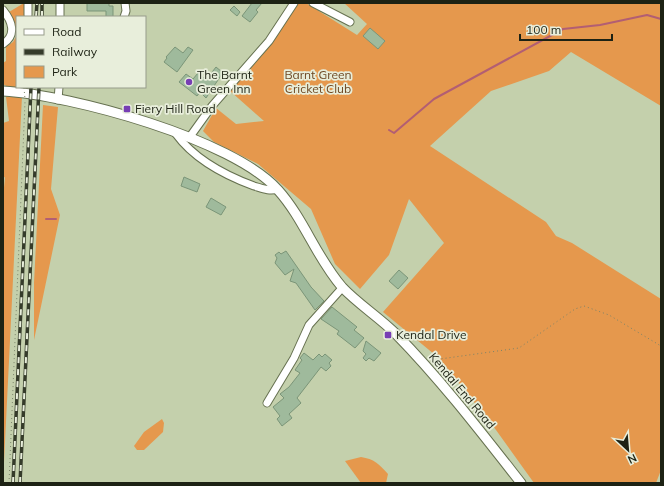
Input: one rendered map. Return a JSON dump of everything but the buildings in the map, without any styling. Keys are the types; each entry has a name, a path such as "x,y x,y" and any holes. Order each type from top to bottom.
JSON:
{"main road":[{"name":"Kendal End Road","path":"3,91 19,92 117,113 189,138 218,150 250,167 277,189 298,216 319,257 343,287 395,333 427,368 521,483"}],"street":[{"path":"28,3 28,15"},
{"path":"60,3 60,16"},
{"path":"124,16 126,11 125,3"},
{"path":"189,138 212,106 269,41 294,3"},
{"path":"313,3 350,22"},
{"path":"3,10 11,22 12,30 8,40 3,44"},
{"path":"58,100 59,88"},
{"name":"Kendal End Road","path":"176,134 184,145 220,172 260,188 273,191 277,189"},
{"path":"267,403 294,358 309,325 343,287"}],"path":[{"path":"9,483 25,99 24,88"},
{"path":"427,368 440,359 519,348 576,309 584,306 609,315 661,346"}],"green space":[{"path":"26,3 25,16 16,16 16,30 9,12"},
{"name":"Barnt Green Cricket Club","path":"298,3 306,3 357,35 367,24 344,3 661,3 661,106 571,52 549,71 491,91 430,146 546,222 556,236 572,243 661,299 661,470 656,483 534,483 496,430 440,359 383,312 444,243 409,199 389,255 360,289 335,264 311,209 258,164 214,142 203,131 216,108 236,124 264,121 230,91 271,43"},
{"path":"16,37 16,87 8,87 3,84 3,63 6,61 6,47 13,42"},
{"path":"22,96 3,483 3,198 5,177 3,178 3,123 9,121 6,97"},
{"path":"43,105 58,107 51,189 60,215 34,340 34,283"},
{"path":"162,419 164,423 163,432 144,450 137,450 134,446 144,432"},
{"path":"361,457 373,461 385,470 388,474 386,483 361,483 345,461"}],"waterway":[{"path":"389,130 394,133 434,99 563,29 600,25 647,15 661,19"},
{"path":"46,219 56,219"}],"railway":[{"path":"36,16 37,3"},
{"path":"42,3 42,16"},
{"path":"13,483 31,88"},
{"path":"20,483 39,88"}],"place":[{"name":"The Barnt Green Inn","path":"189,82"},
{"name":"Fiery Hill Road","path":"127,109"},
{"name":"Kendal Drive","path":"388,335"}]}
